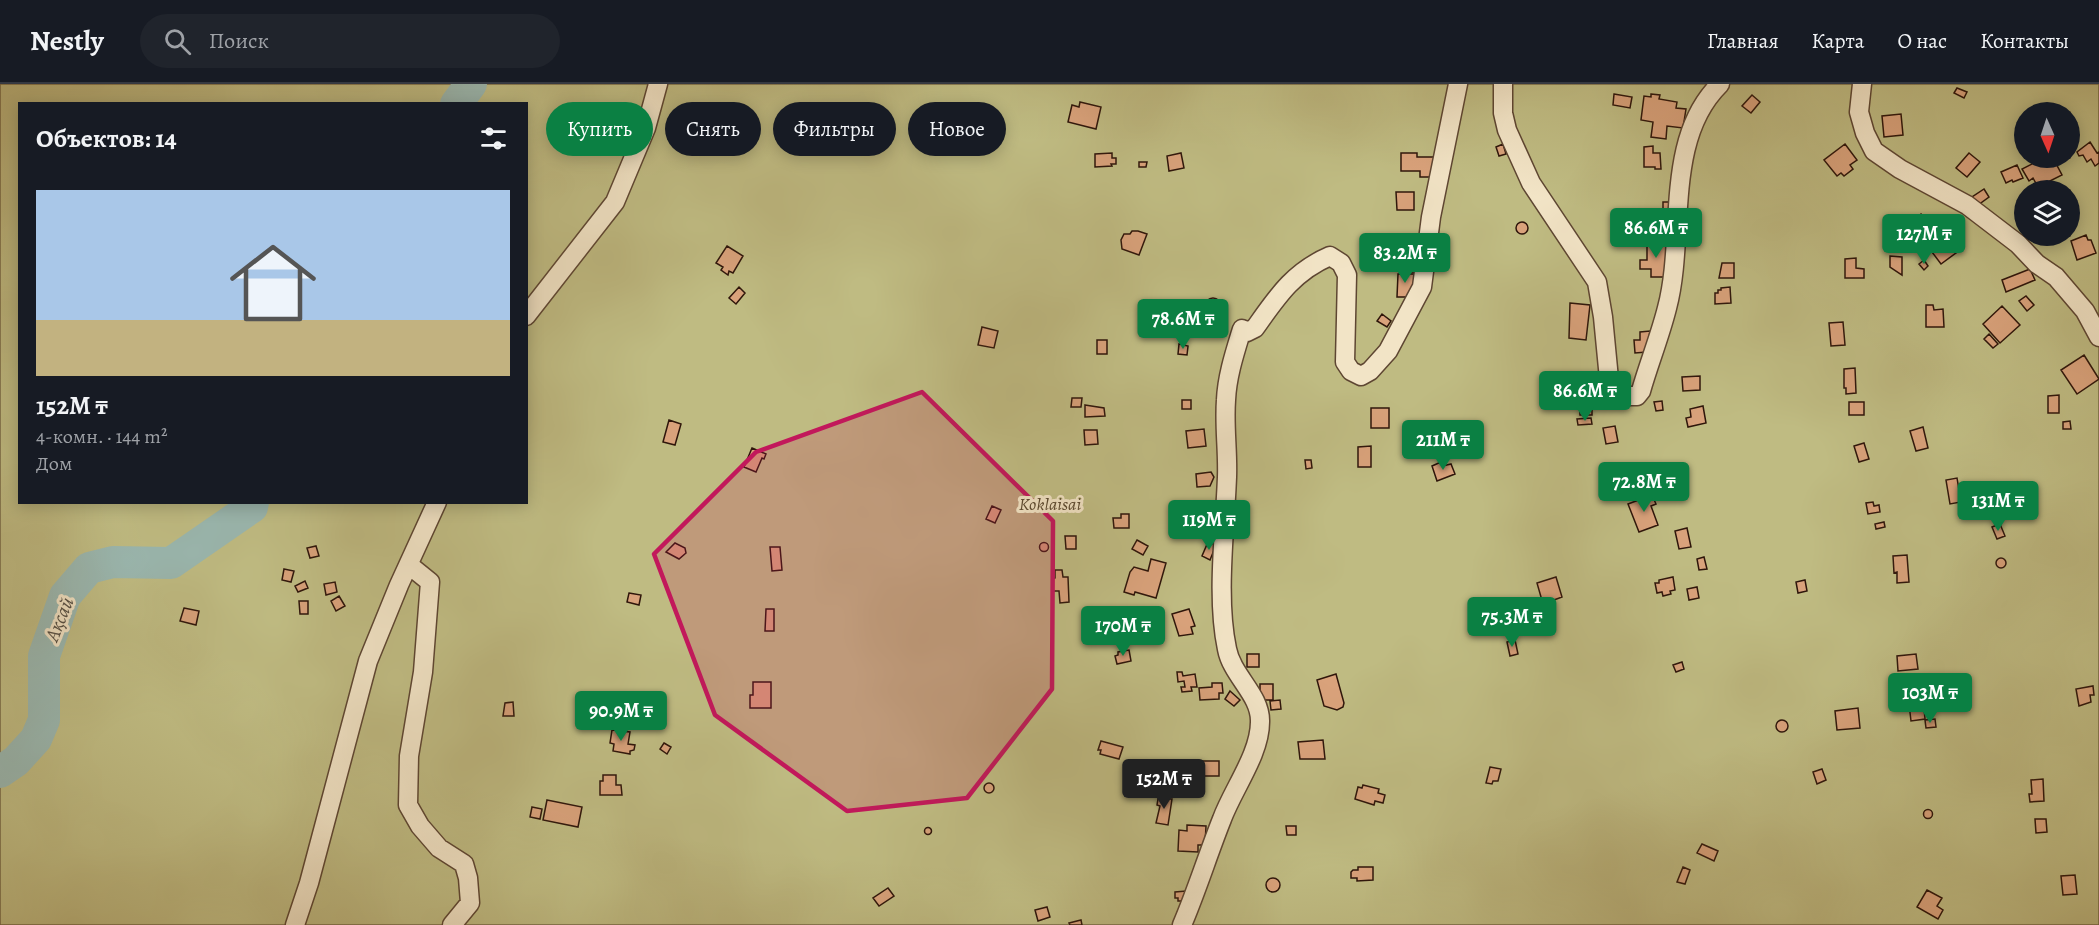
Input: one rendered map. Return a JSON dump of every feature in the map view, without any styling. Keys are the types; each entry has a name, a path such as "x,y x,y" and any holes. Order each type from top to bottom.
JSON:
{"street":[{"path":"528,313 615,202 646,128 658,84"},
{"path":"1182,925 1222,817 1257,743 1260,721 1258,705 1235,671 1227,651 1222,617 1227,473 1226,398 1242,329 1247,332 1255,328 1291,281 1310,264 1330,256 1341,263 1347,275 1345,362 1355,375 1361,376 1370,371 1388,351 1422,287 1431,217 1458,84"},
{"path":"1503,84 1503,113 1507,130 1531,183 1597,282 1609,379 1617,393 1629,397 1637,396 1641,391 1668,308 1675,260 1678,207 1688,139 1700,110 1720,84"},
{"path":"1862,84 1859,112 1865,133 1874,151 1900,170 1967,205 2018,244 2037,264 2056,277 2085,311 2099,337"},
{"path":"295,925 309,883 368,661 436,504"},
{"path":"409,565 430,582 423,672 409,756 408,806 420,826 439,848 464,864 468,878 470,903 452,925"}],"highlighted area":[{"path":"922,392 1053,521 1052,689 967,798 847,811 715,715 654,554 756,452"}],"green space":[{"name":"Koklaisai","path":"0,84 2099,84 2099,925 0,925"}],"building":[{"path":"1957,88 1967,92 1964,98 1954,93"},
{"path":"1614,94 1632,97 1630,108 1613,105"},
{"path":"1651,94 1660,95 1659,99 1677,102 1676,108 1686,109 1683,128 1667,126 1666,139 1651,137 1653,122 1641,120 1644,96 1651,97"},
{"path":"1752,95 1760,102 1751,113 1742,106"},
{"path":"1080,102 1101,107 1096,129 1068,122 1072,105 1079,107"},
{"path":"1901,114 1903,135 1884,137 1882,116"},
{"path":"2090,142 2097,153 2099,152 2099,163 2095,166 2091,159 2087,162 2083,155 2080,156 2080,150"},
{"path":"1503,144 1506,154 1499,156 1496,147"},
{"path":"1845,144 1857,160 1850,165 1853,169 1844,176 1841,173 1837,176 1824,160"},
{"path":"1653,146 1653,153 1660,153 1661,169 1644,167 1644,147"},
{"path":"1112,153 1112,158 1116,158 1116,164 1095,167 1095,154"},
{"path":"1181,153 1184,168 1169,171 1167,156"},
{"path":"1401,153 1417,153 1417,157 1435,157 1435,177 1420,177 1420,171 1401,171"},
{"path":"1969,153 1980,162 1967,177 1956,168"},
{"path":"1139,162 1147,162 1146,167 1139,167"},
{"path":"2014,166 2018,168 2023,178 2006,183 2001,172"},
{"path":"2058,168 2062,175 2052,180 2034,180 2033,178 2028,180 2022,169"},
{"path":"1984,189 1989,197 1978,205 1972,197"},
{"path":"1396,192 1414,192 1414,210 1397,210"},
{"path":"1663,202 1671,202 1671,217 1663,217"},
{"path":"1921,214 1928,223 1924,227 1927,231 1920,236 1908,224"},
{"path":"1522,222 1528,228 1522,234 1516,228"},
{"path":"1659,222 1667,223 1667,235 1657,233"},
{"path":"1945,230 1960,250 1941,264 1923,240 1934,232 1937,236"},
{"path":"1132,231 1147,234 1139,255 1122,249 1121,240 1124,234 1130,234"},
{"path":"2086,235 2088,240 2091,240 2096,253 2077,260 2073,246 2080,246 2080,237"},
{"path":"1647,240 1666,240 1666,262 1670,277 1651,277 1651,269 1640,269 1640,260 1647,260"},
{"path":"727,246 743,256 733,273 729,271 728,275 721,270 723,267 716,263"},
{"path":"1412,248 1412,251 1417,250 1419,272 1412,272 1412,268 1395,269 1395,257 1400,257 1399,249"},
{"path":"1890,256 1902,257 1902,275 1890,267"},
{"path":"1856,258 1856,268 1864,269 1864,278 1845,278 1845,259"},
{"path":"1924,260 1928,266 1924,270 1919,264"},
{"path":"1722,263 1734,263 1734,278 1719,278"},
{"path":"2030,269 2035,280 2006,292 2002,280"},
{"path":"1398,274 1415,274 1415,281 1407,297 1397,297"},
{"path":"739,287 745,293 736,304 729,298"},
{"path":"1730,287 1731,303 1715,304 1715,293 1718,293 1721,288"},
{"path":"2026,296 2034,305 2027,311 2019,301"},
{"path":"1210,298 1216,298 1221,306 1219,312 1210,314 1205,309 1205,303"},
{"path":"1570,303 1590,305 1586,340 1569,338"},
{"path":"1926,305 1933,305 1934,310 1943,309 1944,327 1926,327"},
{"path":"2002,306 2020,325 2000,343 1983,324"},
{"path":"1382,314 1391,321 1387,327 1377,321"},
{"path":"1843,322 1845,345 1831,346 1829,323"},
{"path":"982,327 998,331 994,348 978,345"},
{"path":"1650,331 1647,352 1635,353 1634,340 1640,340 1640,332"},
{"path":"1989,334 1998,344 1993,348 1984,339"},
{"path":"1097,340 1107,340 1107,354 1097,354"},
{"path":"1179,344 1188,346 1187,355 1178,354"},
{"path":"2084,355 2099,379 2077,394 2061,370"},
{"path":"1855,368 1856,393 1846,394 1844,369"},
{"path":"1700,376 1700,390 1683,391 1682,377"},
{"path":"2059,395 2059,413 2048,413 2048,396"},
{"path":"1072,398 1082,398 1081,407 1071,407"},
{"path":"1579,398 1592,398 1592,415 1580,415"},
{"path":"1182,400 1191,400 1191,409 1182,409"},
{"path":"1662,401 1663,410 1656,411 1654,402"},
{"path":"1849,402 1864,402 1864,415 1849,415"},
{"path":"1085,405 1104,408 1105,416 1085,417"},
{"path":"1703,406 1706,423 1688,427 1686,418 1691,417 1690,409"},
{"path":"1371,408 1389,408 1389,428 1371,428"},
{"path":"1591,418 1592,424 1578,425 1577,419"},
{"path":"669,420 681,424 675,445 663,442"},
{"path":"2070,421 2071,429 2063,429 2063,422"},
{"path":"1615,426 1618,442 1606,444 1603,428"},
{"path":"1923,427 1928,448 1916,451 1910,431"},
{"path":"1204,429 1206,446 1188,448 1186,431"},
{"path":"1084,430 1097,430 1098,444 1085,445"},
{"path":"1864,443 1869,459 1859,462 1854,446"},
{"path":"1371,446 1371,467 1358,467 1358,447"},
{"path":"752,448 766,454 756,472 744,467"},
{"path":"1305,460 1311,460 1312,468 1306,469"},
{"path":"1441,462 1443,466 1451,464 1455,474 1437,481 1432,466"},
{"path":"1211,472 1214,477 1210,486 1197,487 1196,474"},
{"path":"1957,478 1961,502 1950,504 1946,480"},
{"path":"1677,484 1679,497 1668,499 1667,485"},
{"path":"1652,495 1656,504 1651,506 1658,525 1639,532 1628,504"},
{"path":"1873,502 1874,506 1879,505 1880,512 1868,514 1866,503"},
{"path":"992,506 1001,510 995,523 986,519"},
{"path":"1121,514 1129,514 1129,528 1114,528 1113,518 1121,518"},
{"path":"1884,522 1885,527 1876,529 1875,524"},
{"path":"2000,524 2005,536 1997,539 1992,527"},
{"path":"1687,528 1691,547 1679,549 1675,531"},
{"path":"1065,536 1076,536 1076,549 1066,549"},
{"path":"1137,540 1148,546 1143,555 1132,549"},
{"path":"1208,542 1216,545 1210,560 1202,556"},
{"path":"675,543 685,548 686,553 679,559 666,552"},
{"path":"1044,543 1048,547 1044,551 1040,547"},
{"path":"316,546 319,556 310,558 307,548"},
{"path":"770,547 780,547 782,570 772,571"},
{"path":"1907,555 1909,582 1897,583 1893,556"},
{"path":"1704,557 1707,569 1699,570 1697,559"},
{"path":"2001,558 2005,559 2005,567 2001,568 1997,567 1996,563 1997,559"},
{"path":"1151,559 1166,563 1156,598 1135,592 1134,595 1124,592 1130,572 1134,567 1148,571"},
{"path":"284,569 294,571 291,582 282,580"},
{"path":"1055,570 1062,570 1063,577 1068,577 1069,602 1060,603 1059,591 1052,591"},
{"path":"1556,577 1562,597 1543,604 1537,583"},
{"path":"1673,577 1675,590 1670,591 1671,594 1663,596 1662,592 1657,593 1655,583"},
{"path":"1805,580 1807,591 1798,593 1796,582"},
{"path":"305,581 308,588 298,592 295,586"},
{"path":"335,582 337,592 326,595 324,584"},
{"path":"1697,587 1699,598 1689,600 1687,589"},
{"path":"629,593 641,595 639,605 627,602"},
{"path":"339,596 345,606 336,611 331,601"},
{"path":"299,601 308,601 308,614 300,614"},
{"path":"184,608 199,611 196,625 180,621"},
{"path":"766,609 774,609 774,631 765,631"},
{"path":"1189,609 1195,626 1191,627 1193,634 1179,636 1172,614"},
{"path":"1515,640 1518,654 1510,656 1507,642"},
{"path":"1129,650 1131,661 1117,664 1115,656 1118,652"},
{"path":"1247,654 1259,654 1259,667 1247,667"},
{"path":"1916,654 1918,669 1898,671 1897,656"},
{"path":"1682,662 1684,669 1676,672 1673,665"},
{"path":"1177,672 1182,672 1183,676 1195,674 1197,687 1191,687 1192,691 1182,692 1181,687 1185,687 1184,681 1178,682"},
{"path":"1336,674 1344,703 1343,707 1337,710 1324,706 1317,680"},
{"path":"753,682 771,682 771,708 750,708"},
{"path":"1212,683 1222,683 1223,693 1219,693 1219,699 1200,700 1199,688 1212,687"},
{"path":"1260,684 1273,684 1273,700 1260,700"},
{"path":"2093,686 2094,695 2090,695 2091,702 2079,706 2076,689"},
{"path":"1230,691 1240,700 1234,706 1225,699"},
{"path":"1280,700 1281,709 1271,710 1270,701"},
{"path":"513,702 514,716 503,716 505,703"},
{"path":"1920,703 1921,708 1924,708 1925,719 1911,721 1909,704"},
{"path":"1858,708 1860,728 1837,730 1835,711"},
{"path":"1935,719 1936,727 1926,728 1925,720"},
{"path":"1782,720 1788,726 1782,732 1776,726"},
{"path":"612,730 630,732 628,744 635,745 630,754 613,751 614,744 610,743"},
{"path":"1323,740 1325,759 1300,759 1298,742"},
{"path":"1101,741 1123,747 1119,759 1100,754 1101,750 1098,750"},
{"path":"664,743 671,747 667,754 660,749"},
{"path":"1202,761 1219,761 1219,776 1202,776"},
{"path":"1490,767 1501,769 1498,781 1493,781 1492,784 1486,783"},
{"path":"1822,769 1826,780 1817,784 1813,772"},
{"path":"603,775 616,775 616,785 621,785 622,795 600,795 600,781 603,781"},
{"path":"2043,779 2044,801 2030,802 2031,780"},
{"path":"989,783 994,788 989,793 984,788"},
{"path":"1363,785 1379,789 1378,793 1385,795 1383,803 1375,801 1374,805 1355,799 1358,787 1362,788"},
{"path":"1163,795 1172,799 1168,825 1156,823 1160,806 1157,805 1158,799 1162,800"},
{"path":"547,800 582,807 578,827 543,820"},
{"path":"532,807 542,809 540,819 530,817"},
{"path":"1928,810 1932,814 1928,818 1924,814"},
{"path":"2035,819 2046,819 2047,832 2036,833"},
{"path":"1187,825 1206,826 1205,845 1198,845 1198,852 1178,851 1179,830 1187,831"},
{"path":"1286,826 1296,826 1296,835 1287,835"},
{"path":"928,827 932,831 928,835 924,831"},
{"path":"1702,844 1718,851 1714,861 1697,853"},
{"path":"1358,867 1373,867 1373,880 1357,881 1357,878 1351,878 1351,872 1358,870"},
{"path":"1683,867 1690,870 1685,884 1677,882"},
{"path":"2075,875 2077,894 2063,895 2061,876"},
{"path":"1270,878 1276,878 1280,885 1276,892 1270,892 1266,888 1266,882"},
{"path":"888,888 894,896 879,906 873,898"},
{"path":"1927,890 1942,898 1937,906 1943,910 1938,919 1917,907"},
{"path":"1186,891 1186,901 1178,901 1178,898 1175,898 1175,892"},
{"path":"1047,907 1050,917 1038,921 1035,910"},
{"path":"1081,920 1082,925 1070,925 1069,923"}],"waterway":[{"name":"Ақсай","path":"458,102 471,84"},
{"name":"Ақсай","path":"0,772 16,761 36,739 44,720 44,656 65,596 89,568 113,562 171,563 252,507 253,504"}]}
